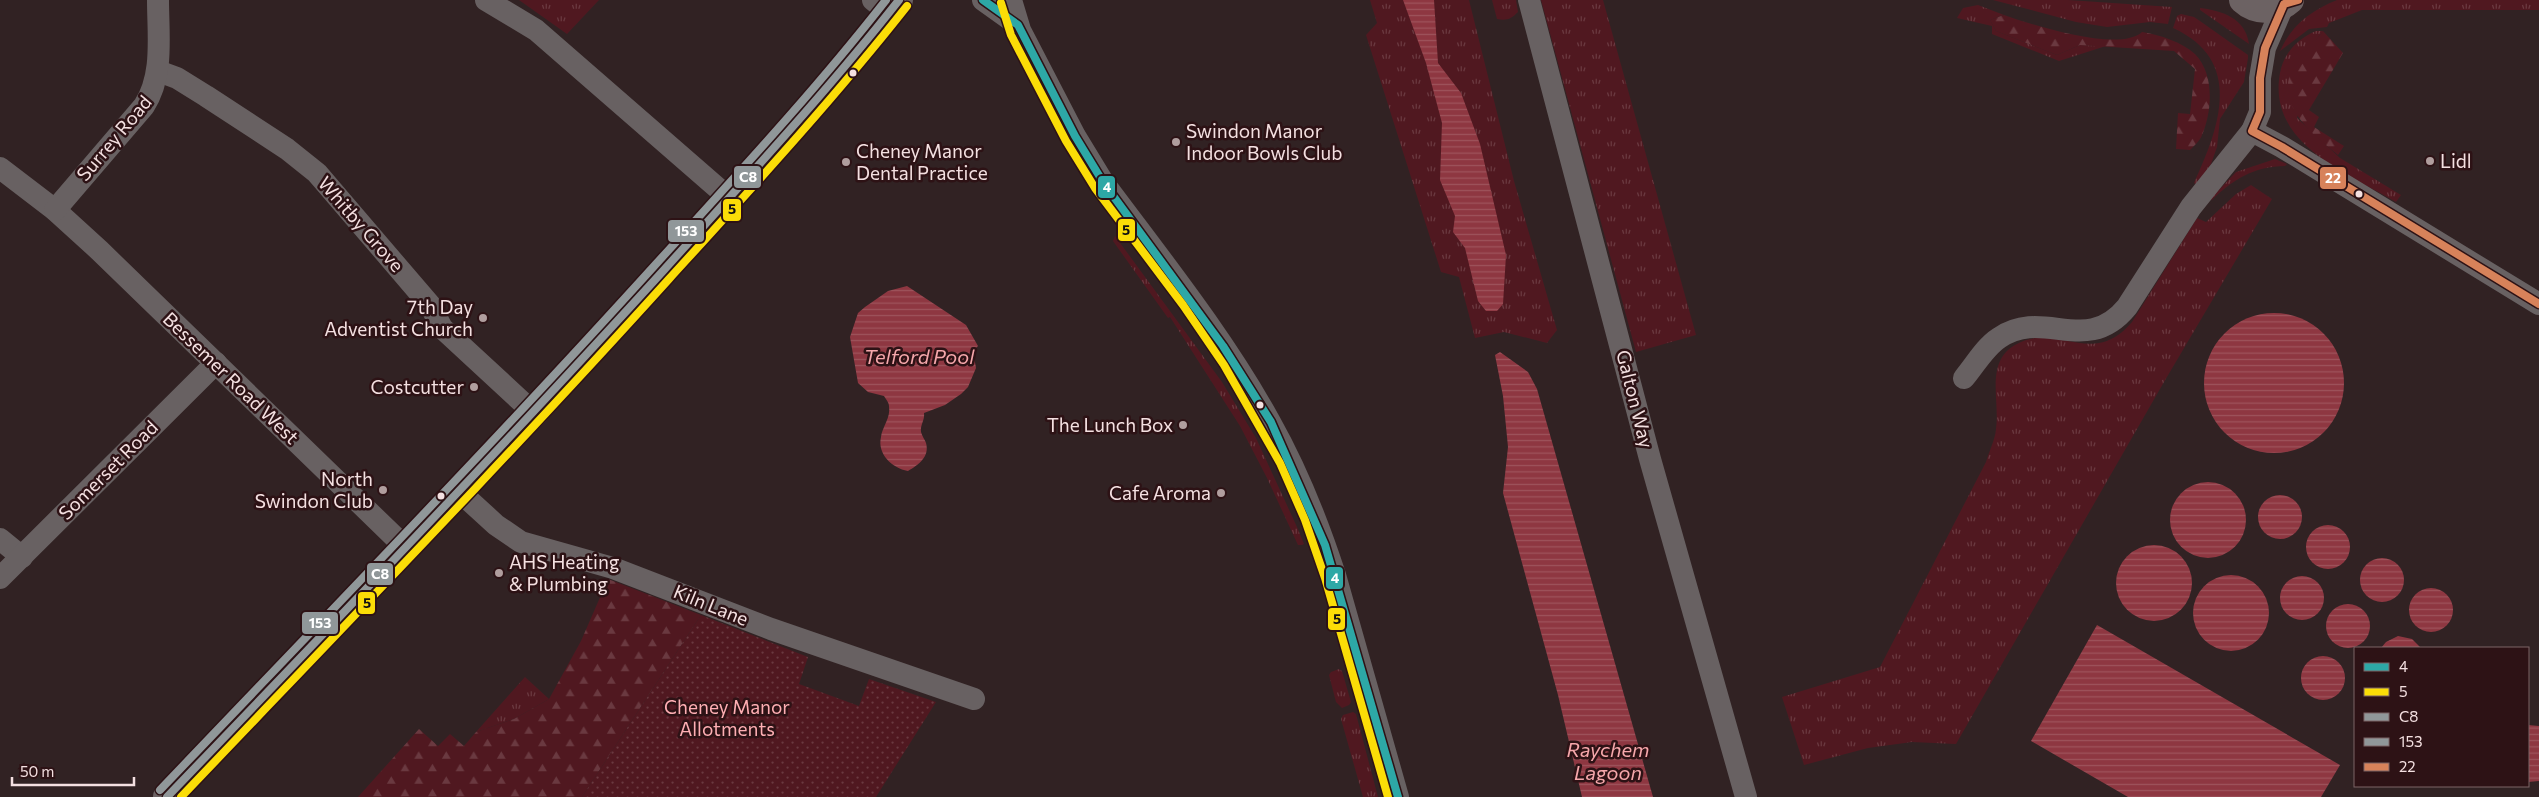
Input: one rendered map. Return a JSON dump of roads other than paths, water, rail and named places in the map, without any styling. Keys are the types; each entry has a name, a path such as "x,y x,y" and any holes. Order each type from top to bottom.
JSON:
{"main road":[{"path":"2241,2 2267,9 2290,2"},
{"path":"167,797 534,413 729,198 887,4"}],"street":[{"name":"Surrey Road","path":"55,210 144,106 152,94 158,71 158,0"},
{"path":"486,0 536,30 729,198"},
{"path":"983,0 1018,25"},
{"path":"1011,0 1018,25 1068,123 1103,182 1217,338 1270,422 1303,491 1325,544 1398,797"},
{"name":"Galton Way","path":"1529,0 1650,459 1746,797"},
{"path":"2241,2 2265,48"},
{"path":"1964,378 1994,342 2007,333 2033,326 2085,332 2103,327 2117,318 2127,307 2191,207 2252,131 2260,112 2260,78 2265,48 2290,2"},
{"name":"Whitby Grove","path":"158,71 177,78 215,101 287,149 317,173 430,305 442,328 534,413"},
{"path":"2252,131 2282,147 2539,304"},
{"name":"Bessemer Road West","path":"0,168 55,210 406,548"},
{"name":"Somerset Road","path":"0,578 216,363"},
{"name":"Kiln Lane","path":"460,492 496,525 521,542 627,573 785,634 974,699"},
{"path":"0,538 22,556"}],"water":[{"path":"1403,0 1434,0 1438,63 1461,93 1480,144 1506,255 1503,304 1497,311 1486,311 1478,301 1465,248 1453,232 1455,216 1440,180 1442,123 1426,63"},
{"name":"Telford Pool","path":"907,286 966,325 978,346 973,351 976,368 968,387 945,405 924,413 921,432 927,448 925,456 908,471 891,463 881,449 881,437 889,414 889,405 884,396 868,392 858,383 850,337 858,313 888,291"},
{"path":"2274,313 2288,314 2301,318 2313,324 2324,333 2333,344 2339,356 2343,369 2343,397 2339,410 2333,422 2324,433 2313,442 2301,448 2288,452 2274,453 2260,452 2247,448 2235,442 2224,433 2215,422 2209,410 2205,397 2204,383 2205,369 2209,356 2215,344 2224,333 2235,324 2247,318 2260,314"},
{"name":"Raychem Lagoon","path":"1500,352 1528,372 1537,389 1653,797 1582,797 1558,695 1503,493 1508,447 1503,396 1495,355"},
{"path":"2208,482 2222,485 2235,493 2243,506 2246,520 2243,534 2235,547 2222,555 2208,558 2194,555 2181,547 2173,534 2170,520 2173,506 2181,493 2194,485"},
{"path":"2284,495 2296,501 2301,508 2301,526 2296,533 2289,538 2276,539 2268,536 2261,529 2258,513 2261,505 2268,498"},
{"path":"2332,525 2344,531 2349,538 2349,556 2344,563 2337,568 2324,569 2316,566 2309,559 2306,543 2309,535 2316,528"},
{"path":"2154,545 2168,548 2181,556 2189,569 2192,583 2189,597 2181,610 2168,618 2154,621 2140,618 2127,610 2119,597 2116,583 2119,569 2127,556 2140,548"},
{"path":"2386,558 2398,564 2403,571 2403,589 2398,596 2391,601 2378,602 2370,599 2363,592 2360,576 2363,568 2370,561"},
{"path":"2231,575 2245,578 2258,586 2266,599 2269,613 2266,627 2258,640 2245,648 2231,651 2217,648 2204,640 2196,627 2193,613 2196,599 2204,586 2217,578"},
{"path":"2306,576 2318,582 2323,589 2323,607 2318,614 2311,619 2298,620 2290,617 2283,610 2280,594 2283,586 2290,579"},
{"path":"2435,588 2447,594 2452,601 2452,619 2447,626 2440,631 2427,632 2419,629 2412,622 2409,606 2412,598 2419,591"},
{"path":"2339,605 2357,605 2364,610 2370,622 2369,635 2357,647 2339,647 2327,635 2327,617"},
{"path":"2097,625 2340,765 2321,797 2128,797 2031,741"},
{"path":"2398,636 2412,639 2420,647 2382,647 2386,642"},
{"path":"2327,656 2339,662 2344,669 2344,687 2339,694 2332,699 2319,700 2311,697 2304,690 2301,674 2304,666 2311,659"},
{"path":"2529,725 2539,726 2539,781 2529,782"}],"place":[{"name":"Swindon Manor Indoor Bowls Club","path":"1176,142"},
{"name":"Lidl","path":"2430,161"},
{"name":"Cheney Manor Dental Practice","path":"846,162"},
{"name":"7th Day Adventist Church","path":"483,318"},
{"name":"Costcutter","path":"474,387"},
{"name":"The Lunch Box","path":"1183,425"},
{"name":"North Swindon Club","path":"383,490"},
{"name":"Cafe Aroma","path":"1221,493"},
{"name":"AHS Heating & Plumbing","path":"499,573"}],"park label":[{"name":"Cheney Manor Allotments","path":"727,718"}]}
